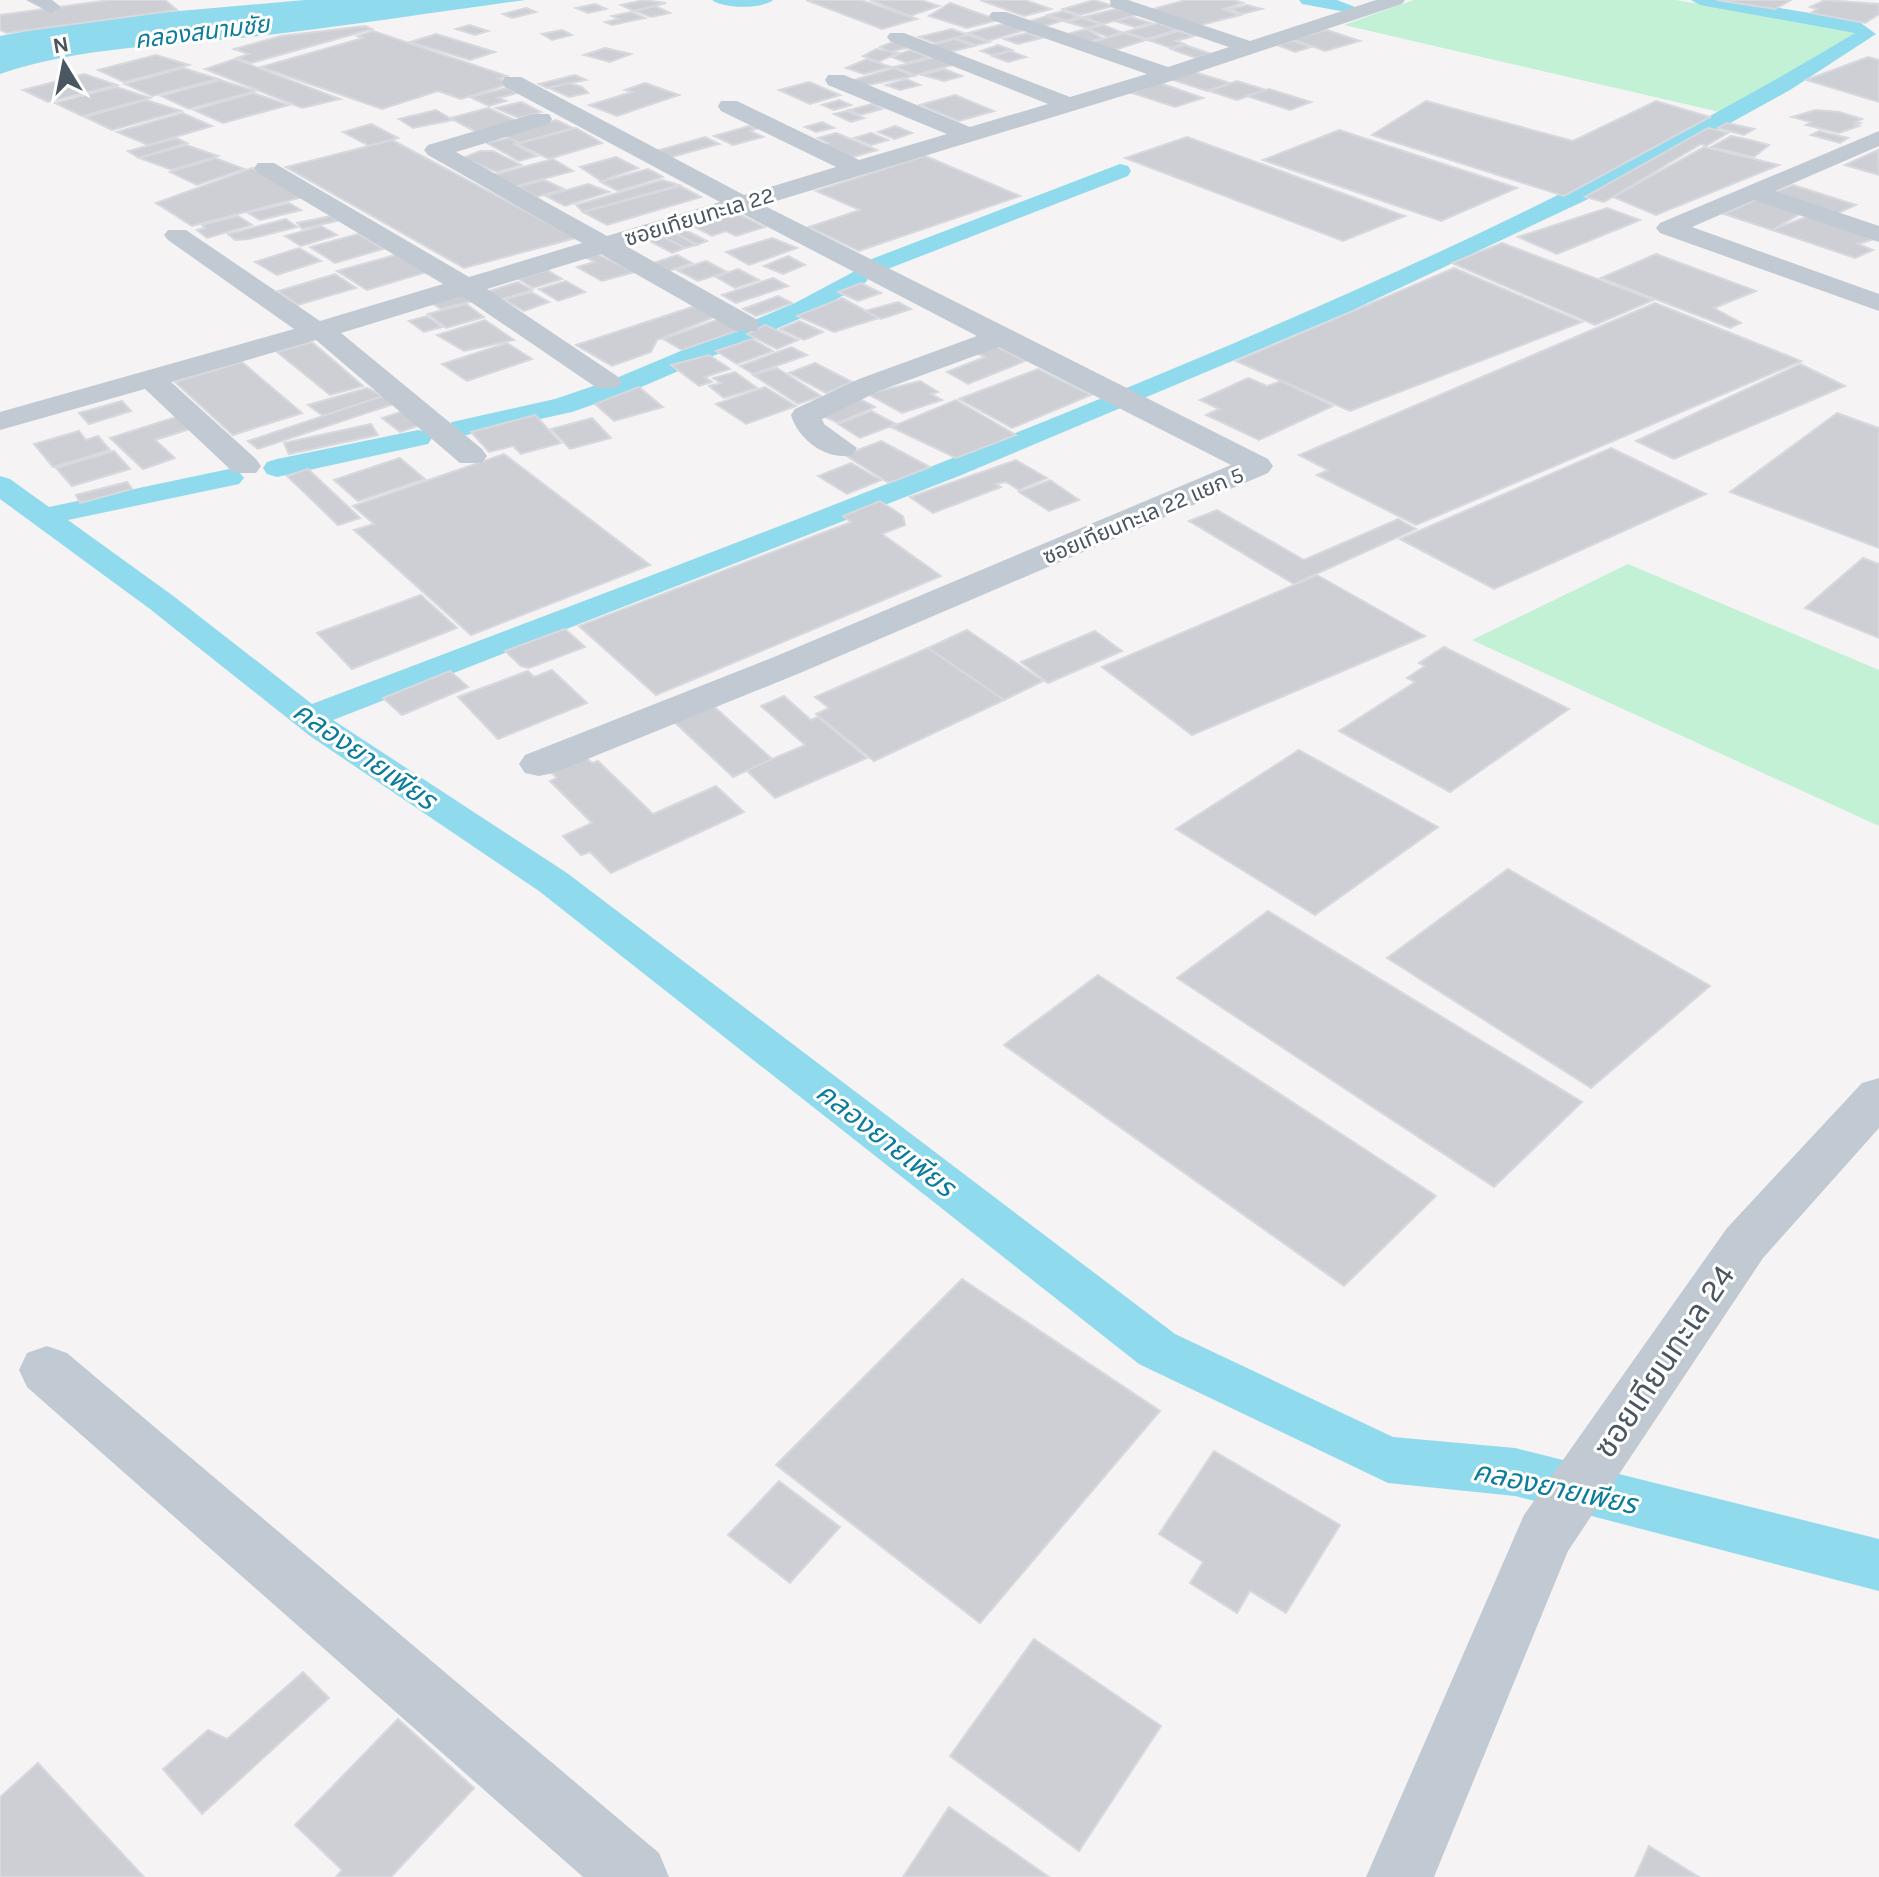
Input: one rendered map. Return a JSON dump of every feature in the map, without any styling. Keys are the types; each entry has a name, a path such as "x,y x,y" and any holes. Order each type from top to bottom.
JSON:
{"street":[{"name":"ซอยเทียนทะเล 22","path":"0,421 742,203 1166,74 1395,0"},
{"path":"1118,3 1245,46"},
{"path":"999,16 1166,74"},
{"path":"897,37 1068,104"},
{"path":"836,80 967,134"},
{"name":"ซอยเทียนทะเล 22 แยก 5","path":"513,82 1000,337 1257,466 787,665 539,764"},
{"path":"729,106 857,168"},
{"path":"541,119 436,150 746,325"},
{"path":"1879,138 1669,228 1879,303"},
{"path":"266,168 465,286 607,382"},
{"path":"1750,191 1879,234"},
{"path":"177,235 318,330 471,456"},
{"path":"841,448 810,429 806,415 869,385 1000,337"},
{"path":"149,377 245,466"},
{"name":"ซอยเทียนทะเล 24","path":"1400,1877 1545,1534 1745,1243 1879,1096"},
{"path":"47,1370 635,1877"}],"green space":[{"path":"1414,0 1675,0 1860,30 1724,113 1344,25"},
{"path":"1628,564 1879,670 1879,826 1472,640"}],"water":[{"name":"คลองสนามชัย","path":"305,0 525,0 292,32 95,52 0,74 0,36 89,19"}],"building":[{"path":"110,0 165,0 177,10 7,33 0,30 0,15"},
{"path":"644,0 666,3 634,11 621,5"},
{"path":"806,0 861,0 917,19 882,29"},
{"path":"870,0 921,0 939,6 910,16"},
{"path":"980,0 1025,0 1051,9 1024,16"},
{"path":"1094,0 1113,6 1080,15 1063,9"},
{"path":"1186,0 1233,0 1243,3 1223,9 1240,15 1197,26 1149,10"},
{"path":"1716,0 1791,0 1775,9"},
{"path":"1825,0 1879,4 1879,14 1865,23 1811,13 1817,9 1810,7"},
{"path":"950,3 998,20 967,28 929,16"},
{"path":"595,4 606,9 588,13 576,8"},
{"path":"1247,5 1262,9 1242,14 1229,9"},
{"path":"655,6 670,13 651,17 635,11"},
{"path":"526,8 536,12 512,18 503,14"},
{"path":"1116,9 1140,14 1103,24 1084,17"},
{"path":"1063,11 1080,17 1065,21 1048,15"},
{"path":"631,12 645,18 612,25 605,22 619,19 612,16"},
{"path":"1047,16 1062,21 1041,27 1027,22"},
{"path":"1131,17 1151,23 1135,27 1115,21"},
{"path":"1082,18 1101,24 1087,28 1067,22"},
{"path":"1007,23 1028,29 988,41 968,33"},
{"path":"1158,23 1177,30 1146,39 1125,32"},
{"path":"469,25 488,31 475,35 456,29"},
{"path":"1103,25 1121,32 1108,37 1087,29"},
{"path":"365,26 372,29 251,63 237,58 249,54 234,49 281,36"},
{"path":"952,29 968,35 935,43 919,37"},
{"path":"1086,29 1102,38 1085,43 1064,35"},
{"path":"562,30 572,35 552,40 542,34"},
{"path":"1327,30 1360,41 1325,51 1292,39"},
{"path":"373,31 507,76 499,79 512,83 461,99 438,91 382,109 261,67 363,38 357,36"},
{"path":"1178,31 1194,36 1176,41 1184,44 1171,48 1148,40"},
{"path":"1027,33 1041,38 1018,44 1004,39"},
{"path":"1124,33 1146,40 1111,51 1089,43"},
{"path":"436,34 495,52 470,60 410,42"},
{"path":"968,35 989,42 976,45 955,38"},
{"path":"954,39 974,46 945,53 929,46"},
{"path":"897,40 911,47 890,52 880,47"},
{"path":"1293,41 1311,47 1295,52 1277,45"},
{"path":"998,45 1012,50 992,55 981,51"},
{"path":"1185,45 1211,54 1196,58 1171,49"},
{"path":"605,48 631,54 610,62 584,55"},
{"path":"876,49 898,53 878,62 863,56"},
{"path":"910,50 928,57 907,63 892,57"},
{"path":"1010,51 1026,57 1008,62 992,56"},
{"path":"156,55 189,65 124,82 98,70"},
{"path":"936,57 957,64 915,75 894,67"},
{"path":"1868,57 1879,60 1879,102 1806,80"},
{"path":"235,59 340,99 302,108 205,69"},
{"path":"867,59 891,67 864,74 846,68"},
{"path":"183,68 218,79 152,96 125,84"},
{"path":"894,68 914,76 863,86 850,81"},
{"path":"944,69 962,76 944,81 922,75"},
{"path":"1191,71 1230,83 1207,91 1170,79"},
{"path":"84,74 117,85 48,102 23,90"},
{"path":"575,75 586,80 547,88 539,84"},
{"path":"906,79 920,85 900,90 886,85"},
{"path":"220,80 255,91 189,109 161,96"},
{"path":"1237,81 1266,90 1237,100 1209,91"},
{"path":"809,82 840,95 810,104 779,90"},
{"path":"569,83 582,87 588,93 569,97 549,88"},
{"path":"645,83 679,95 617,116 589,105 632,92 625,90"},
{"path":"1160,83 1203,98 1175,107 1132,93"},
{"path":"116,87 150,98 82,116 55,103"},
{"path":"506,88 517,93 498,98 506,101 489,106 470,97"},
{"path":"1269,89 1311,102 1290,110 1247,96"},
{"path":"253,93 289,105 223,123 194,110"},
{"path":"955,95 994,111 959,121 920,105"},
{"path":"146,100 181,111 112,130 85,117"},
{"path":"839,100 851,105 834,110 822,105"},
{"path":"1426,101 1573,141 1656,101 1710,117 1564,196 1372,135"},
{"path":"521,102 541,112 519,118 496,108"},
{"path":"872,104 882,109 860,115 849,110"},
{"path":"488,108 517,121 478,133 450,118"},
{"path":"436,110 453,120 413,128 399,119"},
{"path":"1816,110 1839,112 1862,119 1855,122 1860,123 1855,125 1859,126 1839,133 1806,125 1811,122 1792,117"},
{"path":"847,111 864,118 851,122 834,114"},
{"path":"182,113 212,126 148,145 117,132"},
{"path":"556,120 573,128 519,143 503,135"},
{"path":"822,122 834,128 816,132 805,127"},
{"path":"1727,123 1754,129 1744,135 1718,128"},
{"path":"371,124 398,138 369,146 343,132"},
{"path":"749,126 756,129 750,131 763,137 733,145 714,136"},
{"path":"895,126 912,133 895,139 878,132"},
{"path":"576,128 602,143 549,159 517,144"},
{"path":"1708,128 1728,133 1706,146 1701,144 1604,202 1585,197"},
{"path":"1339,130 1517,188 1441,221 1263,160"},
{"path":"1819,131 1848,138 1840,143 1811,135"},
{"path":"836,133 877,150 850,158 822,146 828,143 818,138"},
{"path":"871,133 888,140 871,145 854,138"},
{"path":"1731,136 1769,145 1754,157 1711,147"},
{"path":"705,137 719,144 668,158 656,151"},
{"path":"1187,137 1405,216 1343,241 1125,158"},
{"path":"176,138 187,143 139,158 128,151"},
{"path":"509,138 537,156 519,161 487,143"},
{"path":"392,140 576,238 464,268 286,167"},
{"path":"186,145 218,156 172,170 139,158"},
{"path":"1704,147 1779,165 1656,215 1613,197"},
{"path":"1878,150 1879,175 1845,165"},
{"path":"480,151 493,151 521,165 497,172 463,158"},
{"path":"925,156 1020,196 859,251 809,227 860,210 816,191"},
{"path":"616,157 638,168 601,181 580,167"},
{"path":"215,158 244,169 197,185 170,172"},
{"path":"553,159 573,171 513,187 493,175"},
{"path":"252,168 307,196 192,226 156,203"},
{"path":"648,169 663,177 618,191 601,182"},
{"path":"544,180 564,189 537,197 517,187"},
{"path":"662,180 679,185 583,212 576,205"},
{"path":"588,184 609,192 565,206 546,196"},
{"path":"1793,185 1856,205 1836,214 1773,193"},
{"path":"680,186 701,197 607,225 583,212"},
{"path":"1760,198 1803,212 1772,230 1724,214"},
{"path":"289,203 301,210 260,220 248,213"},
{"path":"1607,208 1640,220 1557,254 1518,237"},
{"path":"730,210 765,227 736,236 726,231 712,236 687,223"},
{"path":"1811,215 1878,238 1858,244 1873,250 1855,258 1772,230"},
{"path":"238,216 252,225 207,238 197,230 205,228 202,225"},
{"path":"331,216 337,221 302,229 297,223"},
{"path":"286,219 297,227 249,239 235,240 228,234"},
{"path":"321,226 337,235 301,246 285,236"},
{"path":"681,228 707,241 697,245 671,231"},
{"path":"671,231 697,245 685,248 659,235"},
{"path":"358,234 383,249 335,263 310,247"},
{"path":"659,235 685,248 672,253 646,239"},
{"path":"772,238 797,248 749,265 726,252"},
{"path":"1502,243 1653,300 1595,325 1452,263"},
{"path":"299,248 321,261 277,275 255,262"},
{"path":"399,254 430,271 367,290 337,271"},
{"path":"597,254 635,272 602,281 577,267 595,262 585,257"},
{"path":"1656,254 1756,291 1714,308 1741,323 1730,328 1601,278"},
{"path":"677,255 692,263 669,271 654,263"},
{"path":"788,256 805,265 783,274 764,266"},
{"path":"706,261 727,272 698,281 677,270"},
{"path":"1454,268 1582,322 1350,411 1236,361"},
{"path":"738,269 759,280 735,288 716,277"},
{"path":"547,270 562,279 533,288 519,279"},
{"path":"335,274 356,288 298,305 278,291"},
{"path":"773,278 788,286 736,303 722,295"},
{"path":"566,281 585,292 558,301 539,289"},
{"path":"518,282 532,290 499,300 486,292"},
{"path":"861,283 881,293 858,301 838,292"},
{"path":"531,292 549,302 524,311 505,300"},
{"path":"463,294 473,301 441,309 433,304"},
{"path":"778,296 792,303 756,316 743,309"},
{"path":"842,298 879,318 834,332 797,316"},
{"path":"898,302 911,309 881,319 865,311"},
{"path":"1655,303 1801,361 1416,525 1317,475 1328,470 1299,455"},
{"path":"466,304 484,317 446,328 428,314"},
{"path":"698,305 717,316 657,340 651,352 612,366 576,345"},
{"path":"427,316 442,327 424,332 409,321"},
{"path":"722,318 742,329 682,350 663,339"},
{"path":"485,320 514,340 464,351 437,335"},
{"path":"799,321 823,332 804,340 780,329"},
{"path":"765,325 798,340 777,349 747,334"},
{"path":"752,339 773,351 737,364 716,351"},
{"path":"312,342 363,386 330,395 277,352"},
{"path":"507,343 532,359 467,381 442,364"},
{"path":"989,343 1025,361 968,384 947,372 985,357 970,350"},
{"path":"791,347 807,355 753,374 740,366"},
{"path":"709,355 730,369 705,377 712,382 699,386 671,365"},
{"path":"242,362 302,413 233,435 175,382"},
{"path":"815,363 852,382 826,393 789,373"},
{"path":"1800,364 1845,386 1674,459 1636,441"},
{"path":"777,368 821,396 798,404 753,375"},
{"path":"1038,369 1091,395 1012,428 959,399"},
{"path":"735,372 757,388 724,398 709,386 721,383 713,378"},
{"path":"1248,378 1267,386 1281,381 1333,406 1259,440 1206,415 1219,409 1200,400"},
{"path":"920,381 938,392 931,394 942,400 902,413 868,394"},
{"path":"639,387 663,407 614,421 595,404"},
{"path":"765,387 796,406 746,424 716,404"},
{"path":"367,388 383,396 323,416 308,405"},
{"path":"852,395 875,407 838,423 814,412"},
{"path":"383,396 394,404 258,449 248,441"},
{"path":"956,400 1016,435 956,458 891,427"},
{"path":"122,401 131,411 89,424 79,413"},
{"path":"406,410 424,424 400,432 382,418"},
{"path":"871,411 896,424 860,438 838,424"},
{"path":"1837,413 1879,428 1879,548 1730,492"},
{"path":"535,415 561,443 521,454 513,446 489,452 471,432"},
{"path":"176,417 190,429 155,440 175,458 143,469 110,438"},
{"path":"592,418 611,438 570,449 551,429"},
{"path":"371,424 378,435 289,454 284,443"},
{"path":"79,431 86,440 98,436 110,450 53,467 34,444"},
{"path":"881,441 930,467 889,483 845,455"},
{"path":"1611,448 1706,494 1494,589 1400,539"},
{"path":"114,451 130,469 72,486 56,468"},
{"path":"504,454 650,565 471,635 354,530 374,524 353,506"},
{"path":"400,458 425,479 358,501 334,480"},
{"path":"1016,460 1047,478 1019,490 1006,482 996,484 1001,487 933,513 910,497"},
{"path":"851,463 881,480 847,494 818,476"},
{"path":"308,469 360,518 338,525 287,476"},
{"path":"1050,480 1079,500 1049,511 1019,492"},
{"path":"127,482 132,489 80,503 76,495"},
{"path":"880,501 903,516 905,525 882,534 941,576 656,695 579,626 851,522 843,516"},
{"path":"1217,510 1304,560 1398,519 1416,529 1294,584 1189,521"},
{"path":"1863,558 1879,564 1879,638 1805,608"},
{"path":"1317,575 1425,636 1192,735 1102,667"},
{"path":"421,595 457,628 352,669 317,633"},
{"path":"565,629 585,647 529,668 521,666 505,651"},
{"path":"967,630 1043,681 1004,700 928,648"},
{"path":"1095,631 1122,651 1048,683 1021,662"},
{"path":"1444,647 1569,709 1450,792 1339,731 1415,682 1407,678 1425,666 1419,663"},
{"path":"928,648 1004,700 874,761 816,714 829,708 815,697"},
{"path":"552,670 587,703 498,739 458,697 528,671 534,677"},
{"path":"450,671 468,687 402,715 383,698"},
{"path":"784,696 811,720 818,717 867,758 775,798 746,770 805,745 761,706"},
{"path":"709,702 772,759 733,777 670,718"},
{"path":"1299,750 1438,827 1315,915 1176,829"},
{"path":"579,751 592,763 598,761 653,814 716,786 744,812 611,873 590,852 581,855 563,836 592,823 550,781 557,778 544,765"},
{"path":"1508,869 1710,986 1591,1088 1387,958"},
{"path":"1268,911 1582,1102 1494,1187 1177,978"},
{"path":"1098,975 1436,1196 1344,1286 1004,1045"},
{"path":"962,1279 1160,1411 980,1623 776,1465"},
{"path":"1214,1451 1340,1525 1286,1613 1250,1591 1237,1613 1190,1583 1203,1562 1159,1534"},
{"path":"779,1481 840,1527 790,1583 728,1535"},
{"path":"1034,1639 1161,1726 1079,1851 950,1756"},
{"path":"303,1672 329,1698 202,1814 163,1769 208,1730 227,1739"},
{"path":"398,1719 474,1788 391,1877 336,1877 342,1870 295,1825"},
{"path":"38,1763 144,1877 0,1877 0,1797"},
{"path":"949,1807 1049,1877 903,1877"},
{"path":"1649,1846 1699,1877 1635,1877"}],"waterway":[{"path":"721,0 764,0"},
{"path":"1308,0 1346,7"},
{"path":"308,718 949,470 1342,306 1610,180 1697,134 1867,34 1858,26 1700,0"},
{"path":"877,265 1120,171"},
{"path":"462,428 562,406 623,385 804,308 857,277"},
{"path":"277,468 418,438"},
{"path":"44,517 229,478"},
{"name":"คลองยายเพียร","path":"0,485 44,517"},
{"name":"คลองยายเพียร","path":"44,517 161,602 308,718"},
{"name":"คลองยายเพียร","path":"308,718 553,882 1157,1349 1388,1460 1515,1472 1879,1565"}]}
